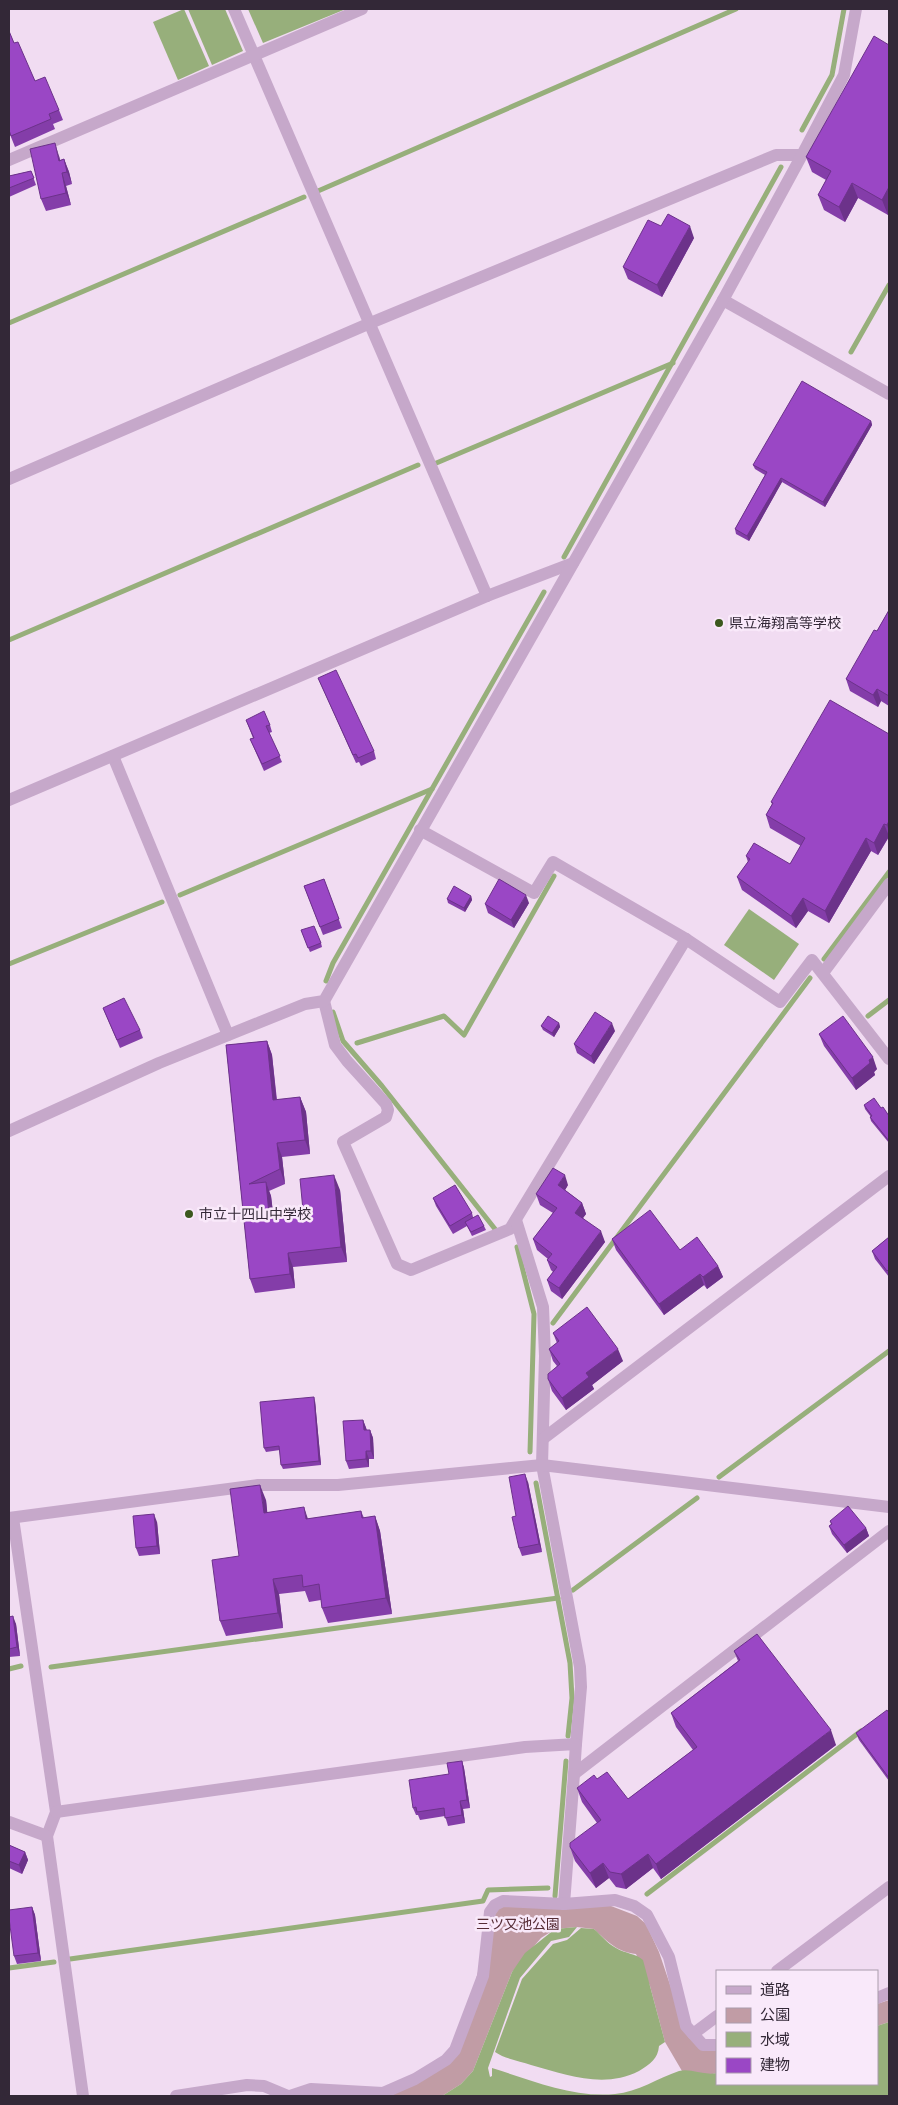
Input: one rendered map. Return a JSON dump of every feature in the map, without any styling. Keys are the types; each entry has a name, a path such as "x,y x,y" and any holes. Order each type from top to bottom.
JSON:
{"street":[{"path":"234,9 368,324 487,596"},
{"path":"9,160 362,9"},
{"path":"686,939 510,1229 411,1270 396,1264 343,1142 386,1117 388,1110 386,1104 335,1045 324,1001 723,300 802,155 844,74 856,9"},
{"path":"9,479 368,324 776,155 802,155"},
{"path":"723,300 889,394"},
{"path":"9,800 487,596 573,563"},
{"path":"113,756 228,1035"},
{"path":"420,830 534,894 553,862 686,939 780,1002 812,960 889,1059"},
{"path":"824,973 889,884"},
{"path":"9,1131 159,1063 306,1004 324,1001"},
{"path":"544,1438 889,1176"},
{"path":"516,1220 543,1307 545,1356 542,1465 580,1667 581,1687 564,1904"},
{"path":"84,2096 48,1836 56,1812 11,1518 258,1485 338,1484 542,1465 889,1507"},
{"path":"574,1774 889,1531"},
{"path":"56,1812 525,1747 576,1744"},
{"path":"9,1822 48,1836"},
{"path":"778,1970 889,1887"},
{"path":"176,2096 247,2085 264,2086 289,2096 311,2089 383,2093 415,2079 446,2060 455,2050 483,1976 490,1912 494,1905 503,1901 564,1904 615,1900 634,1906 647,1915 668,1957 686,2026 703,2045 716,2045"},
{"path":"693,2034 716,2017"}],"green space":[{"name":"三ツ又池公園","path":"495,1906 611,1906 637,1916 646,1924 659,1952 687,2035 716,2050 716,2073 708,2075 682,2071 665,2042 650,1986 636,1954 623,1951 608,1942 594,1929 577,1927 555,1929 541,1938 512,1972 473,2071 461,2084 442,2096 305,2096 314,2092 380,2095 456,2057"},
{"path":"889,2000 889,2022 878,2026 878,2004"}],"water":[{"path":"184,9 209,66 178,80 153,22"},
{"path":"188,9 225,9 243,51 212,65"},
{"path":"248,9 346,9 263,43"},
{"path":"749,909 799,944 774,980 724,945"},
{"path":"577,1927 569,1937 551,1941 520,1978 488,2068 490,2077 492,2076 492,2068 552,2087 599,2095 632,2091 684,2070 707,2074 716,2073 716,2085 878,2085 878,2026 889,2022 889,2096 442,2096 461,2084 473,2071 512,1972 525,1953 555,1929"},
{"path":"581,1928 594,1929 613,1946 643,1960 665,2042 659,2046 655,2058 650,2063 639,2071 626,2076 599,2080 572,2076 513,2060 495,2052 522,1979 553,1944 567,1940"}],"building":[{"path":"9,31 14,43 18,42 35,81 45,77 59,110 49,114 51,119 11,136 9,130"},
{"path":"874,36 889,45 889,187 882,200 852,183 839,207 818,195 831,171 806,157"},
{"path":"55,143 59,161 64,159 67,172 62,173 66,193 41,199 30,149"},
{"path":"31,171 34,178 9,188 9,176"},
{"path":"668,214 690,226 657,285 623,267 648,220 661,226"},
{"path":"802,381 871,421 823,502 781,478 747,536 735,529 767,472 753,465"},
{"path":"889,610 889,696 877,689 873,695 846,679 874,630 877,631"},
{"path":"336,670 374,751 358,758 356,754 353,755 318,678"},
{"path":"830,700 889,734 889,821 887,825 884,824 874,843 866,838 825,911 803,898 791,916 737,877 750,859 746,856 754,843 790,864 805,838 766,815 773,803 771,802"},
{"path":"264,711 270,725 266,726 280,756 262,764 250,739 254,738 246,720"},
{"path":"324,879 339,919 320,927 304,886"},
{"path":"499,879 526,895 511,920 485,904"},
{"path":"454,886 471,896 464,908 447,899"},
{"path":"314,926 321,943 308,948 301,930"},
{"path":"124,998 140,1030 117,1040 103,1008"},
{"path":"595,1012 612,1023 591,1056 574,1044"},
{"path":"548,1016 559,1023 552,1033 541,1026"},
{"path":"843,1016 873,1057 869,1060 870,1063 852,1078 819,1034"},
{"path":"267,1041 273,1100 300,1097 305,1140 277,1143 280,1169 249,1184 266,1182 269,1214 303,1210 300,1179 334,1175 341,1247 288,1253 290,1274 250,1279 226,1045"},
{"path":"874,1098 889,1116 889,1141 870,1117 872,1116 864,1105"},
{"path":"553,1168 565,1175 558,1185 582,1203 575,1213 601,1231 559,1288 547,1280 557,1267 547,1260 552,1254 533,1239 557,1208 536,1194"},
{"path":"455,1185 472,1213 450,1226 433,1198"},
{"path":"650,1210 680,1250 697,1237 718,1266 703,1277 700,1274 659,1304 612,1239"},
{"path":"478,1215 484,1226 471,1232 465,1222"},
{"path":"889,1237 889,1269 887,1271 872,1251"},
{"path":"587,1307 618,1349 586,1373 589,1377 562,1398 548,1379 548,1374 560,1364 549,1349 559,1341 553,1333"},
{"path":"314,1397 319,1461 281,1465 279,1446 264,1448 260,1402"},
{"path":"363,1420 364,1430 370,1430 371,1451 366,1451 366,1459 346,1461 343,1421"},
{"path":"525,1474 539,1544 519,1548 512,1517 516,1516 509,1477"},
{"path":"260,1485 264,1513 304,1507 306,1519 361,1511 362,1518 375,1516 386,1598 322,1608 319,1584 303,1587 302,1575 273,1579 278,1613 220,1621 212,1560 239,1556 230,1489"},
{"path":"848,1506 866,1528 844,1545 829,1526 832,1524 830,1521"},
{"path":"154,1514 157,1546 136,1548 133,1516"},
{"path":"13,1616 17,1647 9,1649 9,1617"},
{"path":"757,1634 831,1730 656,1864 648,1854 621,1874 610,1872 603,1863 590,1873 570,1847 570,1843 601,1820 577,1788 594,1775 597,1779 607,1772 628,1799 697,1747 671,1713 740,1660 734,1651"},
{"path":"887,1710 889,1713 889,1778 856,1733"},
{"path":"462,1761 467,1800 460,1801 462,1815 445,1818 444,1808 417,1812 416,1807 413,1808 409,1780 449,1774 447,1763"},
{"path":"9,1845 25,1852 19,1865 9,1861"},
{"path":"32,1907 38,1953 14,1956 9,1910"}],"waterway":[{"path":"318,191 736,9"},
{"path":"802,130 832,75 844,9"},
{"path":"564,557 781,167"},
{"path":"9,323 304,197"},
{"path":"851,352 889,285"},
{"path":"434,464 673,363"},
{"path":"9,640 418,465"},
{"path":"326,981 333,963 544,592"},
{"path":"180,895 432,789"},
{"path":"824,959 889,872"},
{"path":"357,1043 444,1016 464,1035 554,876"},
{"path":"9,964 162,902"},
{"path":"553,1323 810,978"},
{"path":"868,1016 889,1000"},
{"path":"333,1012 343,1041 382,1086 495,1229"},
{"path":"517,1247 534,1314 530,1452"},
{"path":"719,1477 889,1351"},
{"path":"536,1483 570,1663 572,1698 568,1736"},
{"path":"573,1590 697,1498"},
{"path":"51,1667 558,1598"},
{"path":"9,1669 21,1666"},
{"path":"647,1894 861,1731"},
{"path":"555,1896 566,1761"},
{"path":"70,1959 483,1901 488,1890 548,1888"},
{"path":"9,1968 54,1962"}],"place":[{"name":"県立海翔高等学校","path":"719,623"},
{"name":"市立十四山中学校","path":"189,1214"}]}
